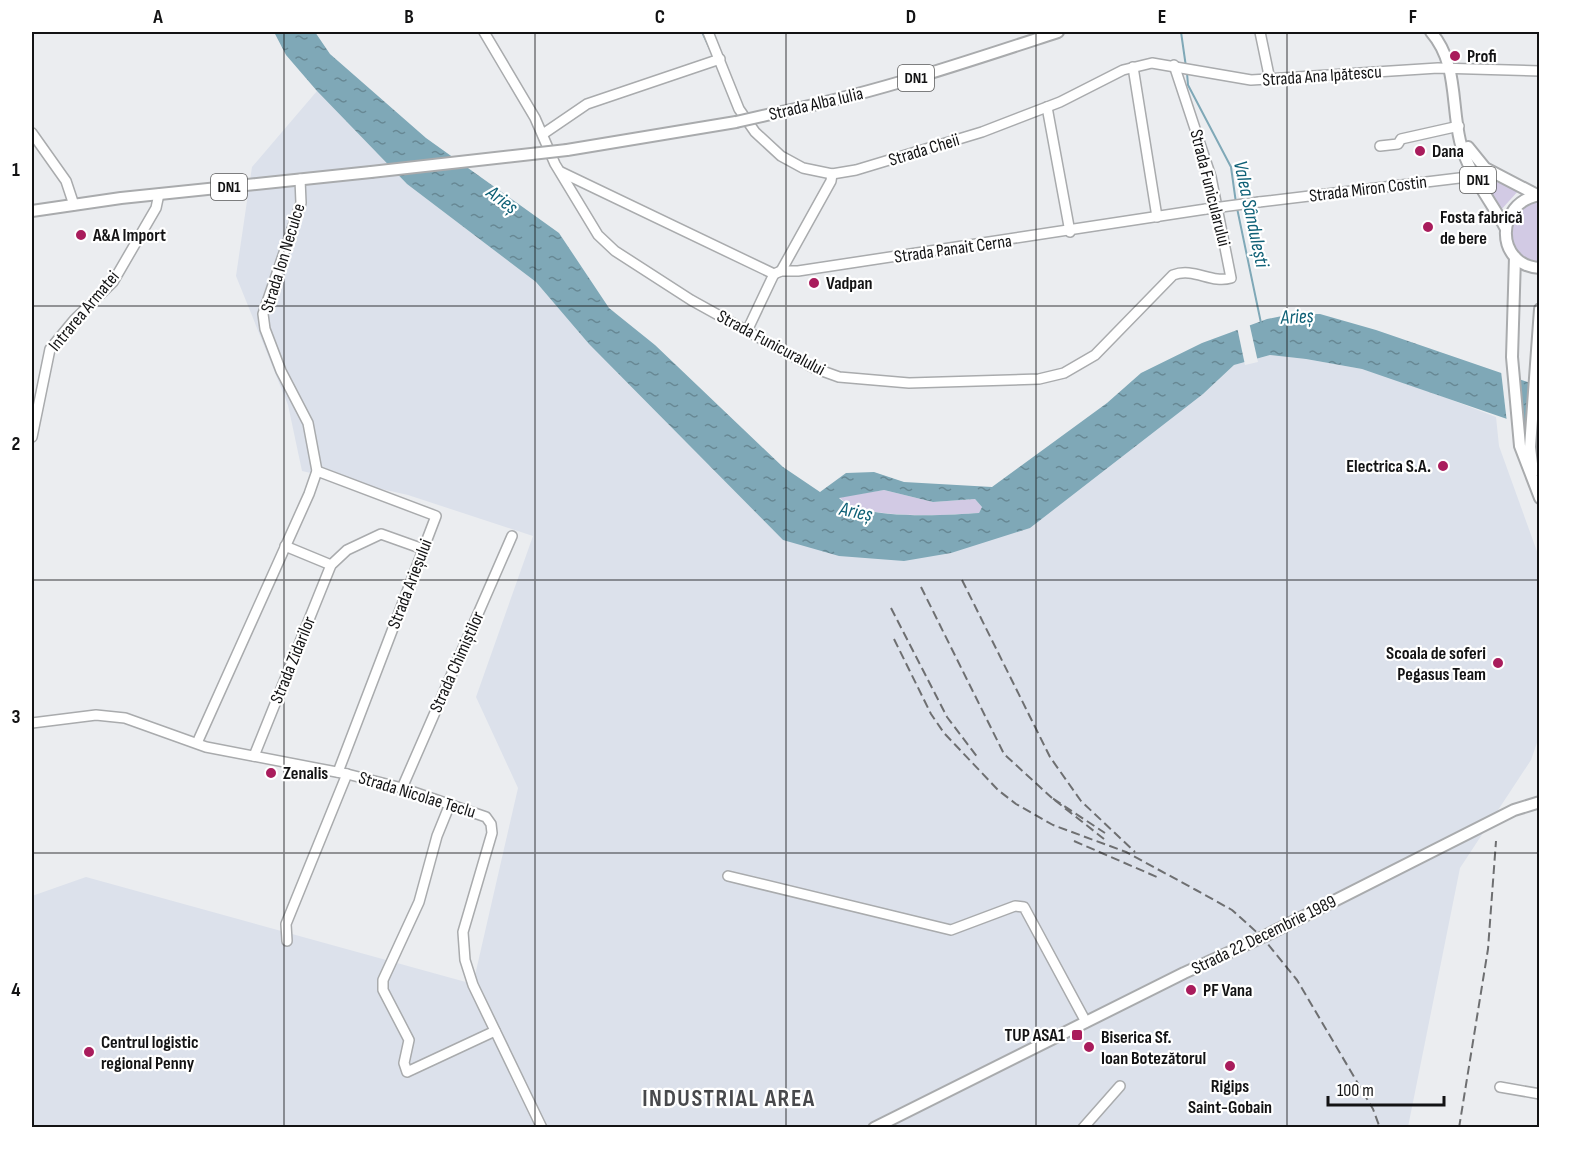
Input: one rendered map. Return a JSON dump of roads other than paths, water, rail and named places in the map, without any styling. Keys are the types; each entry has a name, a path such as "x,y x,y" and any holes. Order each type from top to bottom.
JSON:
{"main road":[{"name":"Strada Alba Iulia","path":"300,179 567,150 736,122 833,102 894,86 1058,32"},
{"name":"DN1","path":"1431,32 1442,46 1450,68 1462,148 1505,227"},
{"name":"DN1","path":"1459,129 1472,154 1485,168 1538,195"},
{"name":"DN1","path":"32,211 159,194 300,179"},
{"name":"DN1","path":"1515,257 1505,238 1505,227 1516,205 1538,195"},
{"path":"1515,257 1524,264 1539,268"},
{"path":"1515,257 1512,357 1525,446 1539,498"},
{"path":"1525,446 1535,371 1539,309"},
{"name":"Strada 22 Decembrie 1989","path":"1524,806 1539,794"},
{"name":"Strada 22 Decembrie 1989","path":"874,1128 1524,806 1539,802"}],"street":[{"name":"Strada Funicuralului","path":"484,32 543,134 585,218 598,235 615,251 691,300 814,368 857,381 909,383 1039,379 1071,370 1095,355 1173,275 1181,272 1195,272 1222,280 1231,278"},
{"name":"Strada Cheii","path":"708,32 739,110 755,132 781,156 803,168 832,174 856,170 972,135 1047,107 1133,67 1152,63 1194,70"},
{"path":"1260,32 1270,80"},
{"path":"543,134 587,104 720,59"},
{"name":"Strada Funicularului","path":"1178,66 1211,177 1231,278"},
{"path":"1133,67 1157,217"},
{"name":"Strada Ana Ipătescu","path":"1194,70 1237,79 1270,80 1450,68 1539,70"},
{"path":"1047,107 1070,232"},
{"path":"1380,146 1398,144 1401,139 1459,129"},
{"path":"32,133 66,181 74,205"},
{"name":"Strada Panait Cerna","path":"561,172 778,272 1070,232 1259,202"},
{"path":"747,331 831,181 832,174"},
{"name":"Strada Miron Costin","path":"1259,202 1476,176"},
{"name":"Strada Ion Neculce","path":"300,179 302,203 263,314 281,371 308,423 317,471"},
{"name":"Intrarea Armatei","path":"32,437 50,349 74,320 113,282 156,208 159,194"},
{"path":"196,743 309,494 317,471"},
{"name":"Strada Arieșului","path":"287,941 286,924 343,773 435,514 317,471"},
{"name":"Strada Zidarilor","path":"254,756 331,565 347,550 381,534 423,549"},
{"name":"Strada Chimiștilor","path":"402,788 512,536"},
{"path":"285,546 331,565"},
{"name":"Strada Nicolae Teclu","path":"32,723 96,715 125,718 196,743 343,773 402,788 486,817 491,824 492,833 462,937 467,972 542,1128"},
{"path":"450,804 437,836 431,865 419,902 383,980 383,990 409,1040 404,1063 407,1072 495,1031"},
{"path":"728,876 951,930 1016,906 1024,907 1086,1022"},
{"path":"1083,1128 1120,1086"},
{"path":"1500,1087 1539,1094"}],"water":[{"name":"Arieș","path":"274,32 315,32 330,54 426,138 559,233 609,308 655,345 783,467 820,492 846,473 874,472 904,482 992,487 1107,403 1141,373 1202,343 1267,319 1292,314 1320,314 1376,330 1539,386 1539,430 1362,369 1270,355 1234,365 1203,394 1030,528 951,553 904,561 839,556 783,540 589,344 536,282 407,184 317,91 286,55","holes":["884,490 933,502 975,499 982,507 979,513 906,515 866,510 850,505 839,498"]}],"waterway":[{"path":"702,32 710,49"},
{"name":"Valea Sândulești","path":"1181,32 1186,67"},
{"name":"Valea Sândulești","path":"1187,73 1188,85 1231,167 1236,203"},
{"name":"Valea Sândulești","path":"1237,208 1261,323"}],"railway":[{"path":"962,580 1050,757 1081,801 1135,852"},
{"path":"921,587 1004,754 1052,798"},
{"path":"891,608 947,717 978,758"},
{"path":"894,639 931,714 944,733 998,790 1016,804 1053,825 1126,852 1232,910 1262,937 1297,980 1373,1109 1380,1128"},
{"path":"1104,839 1052,798 1105,833"},
{"path":"1074,841 1157,877"},
{"path":"1459,1128 1488,949 1496,841"}],"place":[{"name":"Profi","path":"1455,56"},
{"name":"Dana","path":"1420,151"},
{"name":"Fosta fabrică de bere","path":"1428,227"},
{"name":"A&A Import","path":"81,235"},
{"name":"Vadpan","path":"814,283"},
{"name":"Electrica S.A.","path":"1443,466"},
{"name":"Scoala de soferi Pegasus Team","path":"1498,663"},
{"name":"Zenalis","path":"271,773"},
{"name":"PF Vana","path":"1191,990"},
{"name":"TUP ASA1","path":"1077,1035"},
{"name":"Biserica Sf. Ioan Botezătorul","path":"1089,1047"},
{"name":"Centrul logistic regional Penny","path":"89,1052"},
{"name":"Rigips Saint-Gobain","path":"1230,1066"}],"district":[{"name":"INDUSTRIAL AREA","path":"729,1098"}]}
